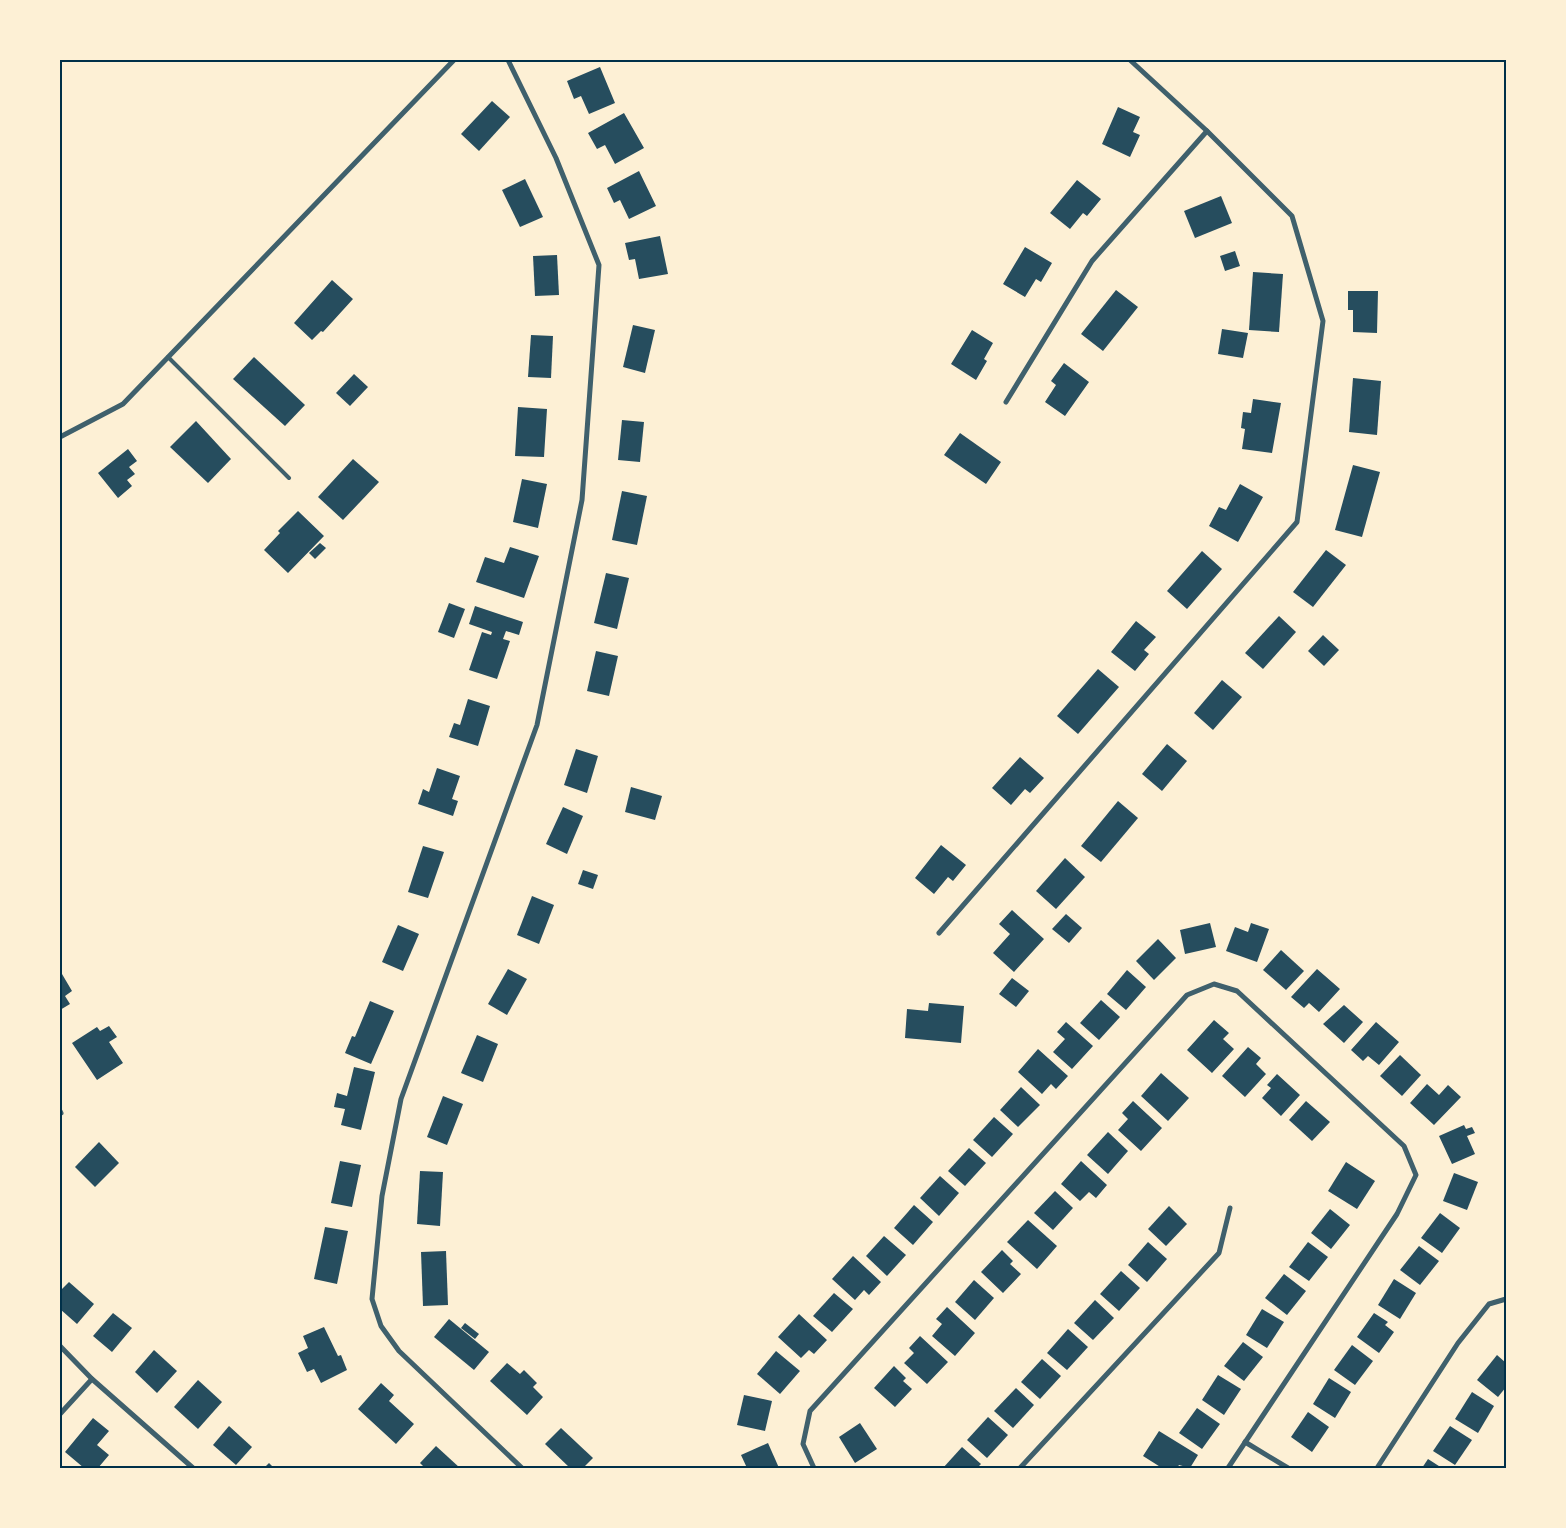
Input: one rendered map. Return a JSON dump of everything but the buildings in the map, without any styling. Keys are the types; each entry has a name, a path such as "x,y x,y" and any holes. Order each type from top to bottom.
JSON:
{"street":[{"path":"60,437 123,404 454,60"},
{"path":"508,60 556,158 599,266 582,500 537,725 401,1099 382,1196 372,1299 381,1326 399,1351 522,1468"},
{"path":"939,933 1297,522 1323,321 1292,216 1207,131 1130,60"},
{"path":"1006,402 1092,261 1207,131"},
{"path":"814,1468 803,1444 810,1411 1187,995 1214,984 1237,991 1404,1146 1416,1175 1397,1214 1228,1468"},
{"path":"1020,1468 1220,1253 1230,1208"},
{"path":"1377,1468 1458,1343 1489,1304 1506,1300"},
{"path":"60,1346 92,1379 193,1468"},
{"path":"60,1414 92,1379"},
{"path":"1245,1442 1288,1468"}],"lane":[{"path":"168,357 289,478"}]}
